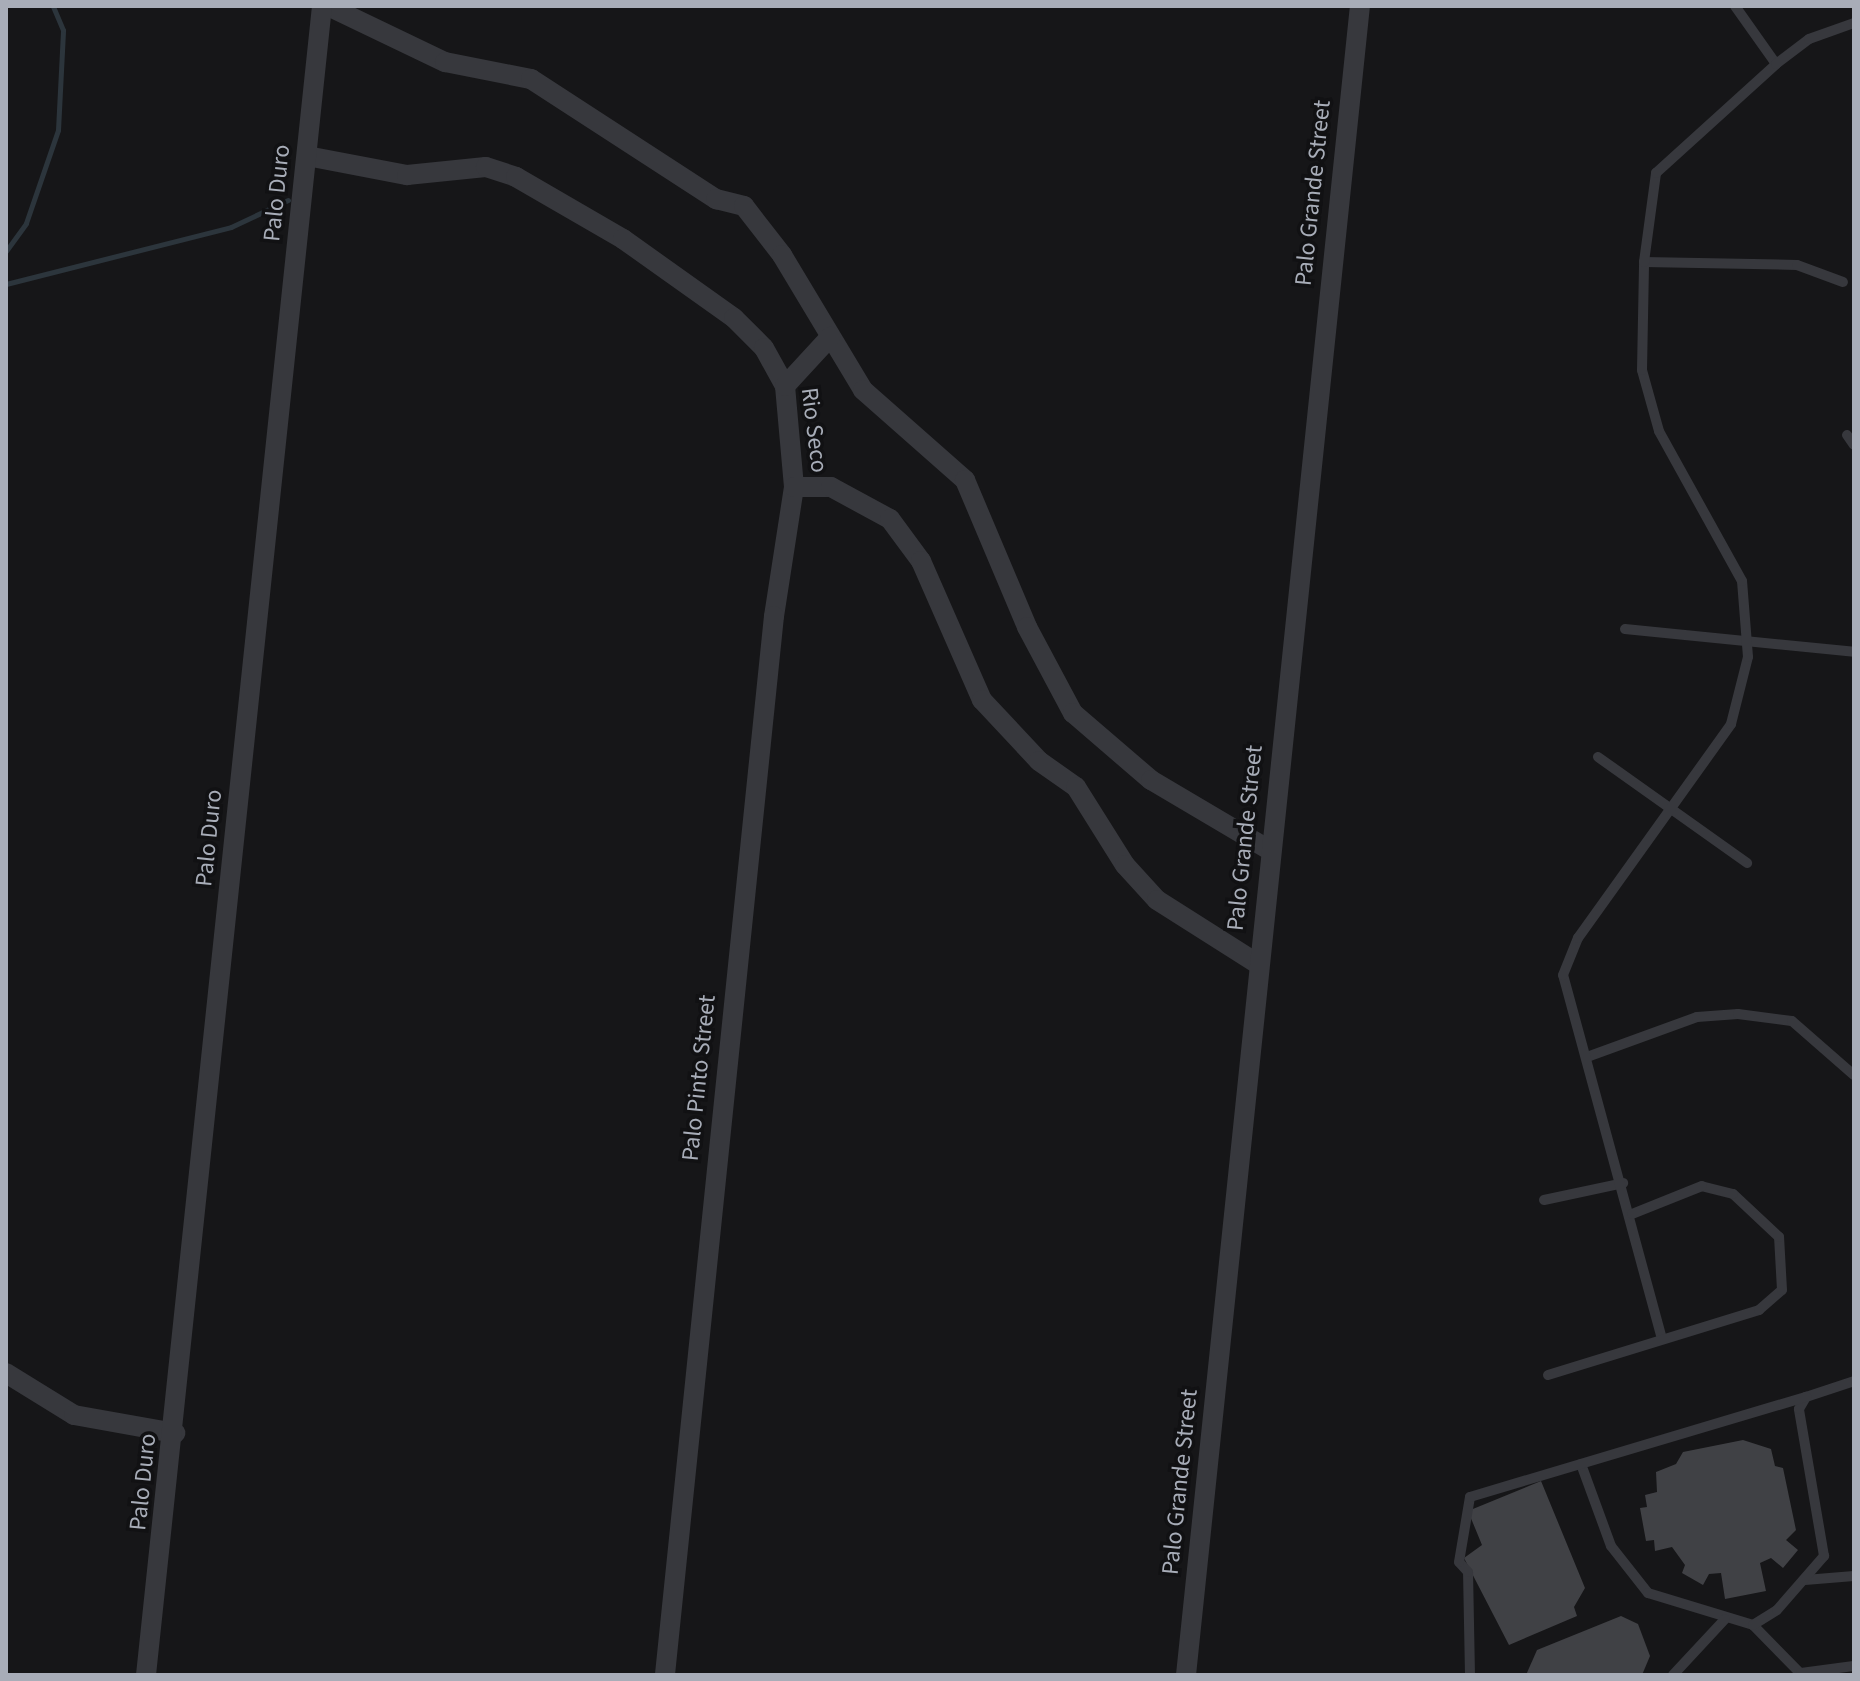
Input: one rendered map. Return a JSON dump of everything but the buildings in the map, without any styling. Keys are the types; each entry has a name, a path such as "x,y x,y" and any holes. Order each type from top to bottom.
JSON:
{"street":[{"name":"Palo Duro","path":"146,1675 175,1433 325,6"},
{"name":"Rio Seco","path":"325,6 445,62 531,79 716,199 744,206 863,390 965,480 1027,627 1073,713 1172,795 1271,851"},
{"name":"Palo Grande Street","path":"1186,1675 1360,6"},
{"name":"Rio Seco","path":"307,156 407,175 486,167 516,177 645,254 734,318 764,348 785,386 794,487 831,487 890,519 921,561 982,700 1039,761 1076,787 1125,865 1157,900 1258,964"},
{"path":"785,386 830,337"},
{"name":"Palo Pinto Street","path":"665,1675 774,616 794,487"},
{"path":"6,1373 74,1415 175,1433"}],"lane":[{"path":"1735,6 1776,64"},
{"path":"1662,1339 1632,1214 1563,975 1578,938 1731,724 1746,643 1742,581 1659,431 1642,370 1644,262 1663,161 1809,39 1854,23"},
{"path":"1644,262 1797,265 1843,282"},
{"path":"1625,629 1854,652"},
{"path":"1598,757 1747,863"},
{"path":"1587,1057 1684,1021 1738,1014 1792,1021 1854,1075"},
{"path":"1544,1200 1623,1183"},
{"path":"1548,1375 1773,1301 1787,1280 1779,1237 1748,1203 1711,1187 1632,1214"},
{"path":"1470,1675 1468,1572 1459,1562 1465,1503 1581,1464 1854,1381"},
{"path":"1753,1625 1805,1580 1824,1556 1799,1409 1806,1397"},
{"path":"1581,1464 1611,1546 1648,1593 1725,1619 1753,1625 1801,1674 1854,1666"},
{"path":"1805,1580 1854,1576"},
{"path":"1673,1675 1725,1619"}],"waterway":[{"path":"6,251 26,223 58,130 63,30 53,6"},
{"path":"6,284 231,227 288,200"}]}
